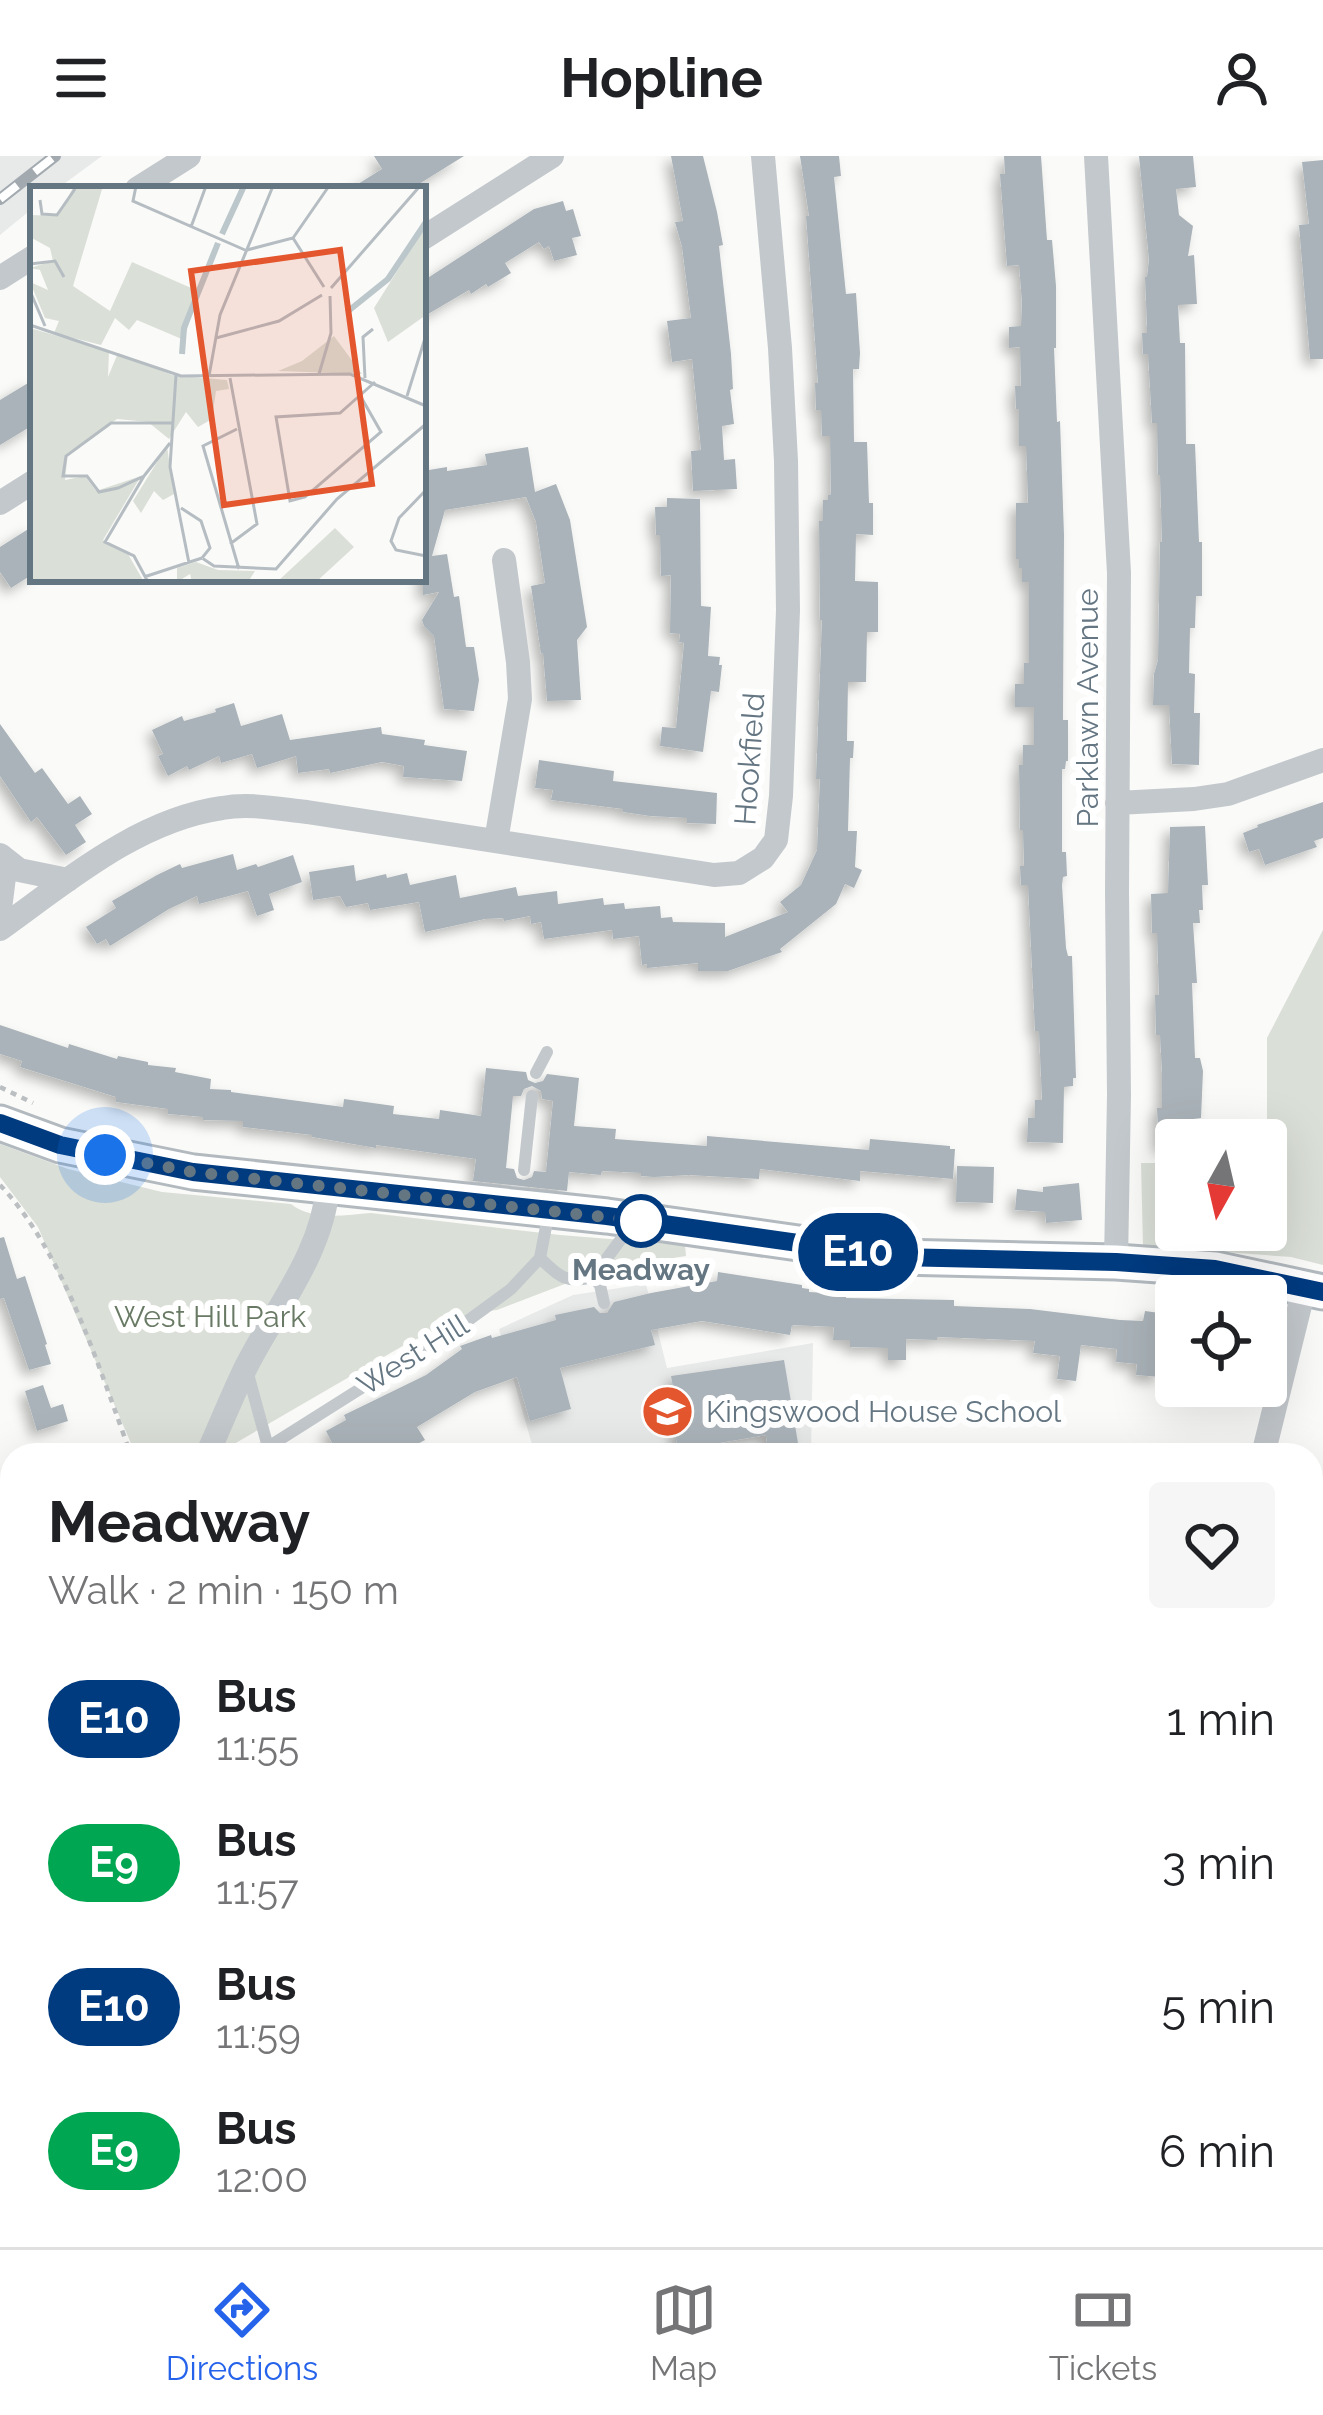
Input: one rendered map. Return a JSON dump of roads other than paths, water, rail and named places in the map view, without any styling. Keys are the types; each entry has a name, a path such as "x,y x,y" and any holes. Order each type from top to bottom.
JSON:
{"main road":[{"path":"0,1123 60,1145 193,1172 530,1204 897,1257 1215,1269 1314,1290"}],"street":[{"path":"142,186 188,156"},
{"path":"426,236 552,156"},
{"name":"Hookfield","path":"0,929 128,842 163,824 226,807 307,812 714,875 739,873 763,858 776,841 781,796 788,525 780,348 763,156"},
{"name":"Parklawn Avenue","path":"1096,156 1118,573 1116,1262"},
{"path":"0,278 30,258"},
{"path":"0,502 30,484"},
{"path":"496,841 520,699 504,560"},
{"path":"1117,803 1228,794 1323,760"},
{"path":"0,856 20,870 68,880"},
{"path":"0,856 4,877 0,909"},
{"path":"212,1443 246,1367 316,1242 328,1186"},
{"path":"1267,1443 1314,1290"}],"lane":[{"path":"536,1072 547,1052"},
{"path":"524,1170 532,1096"},
{"path":"530,1204 540,1258 574,1282 593,1277 624,1235 626,1219"},
{"name":"West Hill","path":"274,1443 466,1322 512,1289 540,1258"},
{"path":"593,1277 604,1303"},
{"path":"246,1367 267,1443"}],"railway":[{"path":"0,199 55,156"}],"place":[{"name":"Meadway","path":"641,1221"},
{"name":"Kingswood House School","path":"667,1412"}],"park label":[{"name":"West Hill Park","path":"210,1317"}]}
